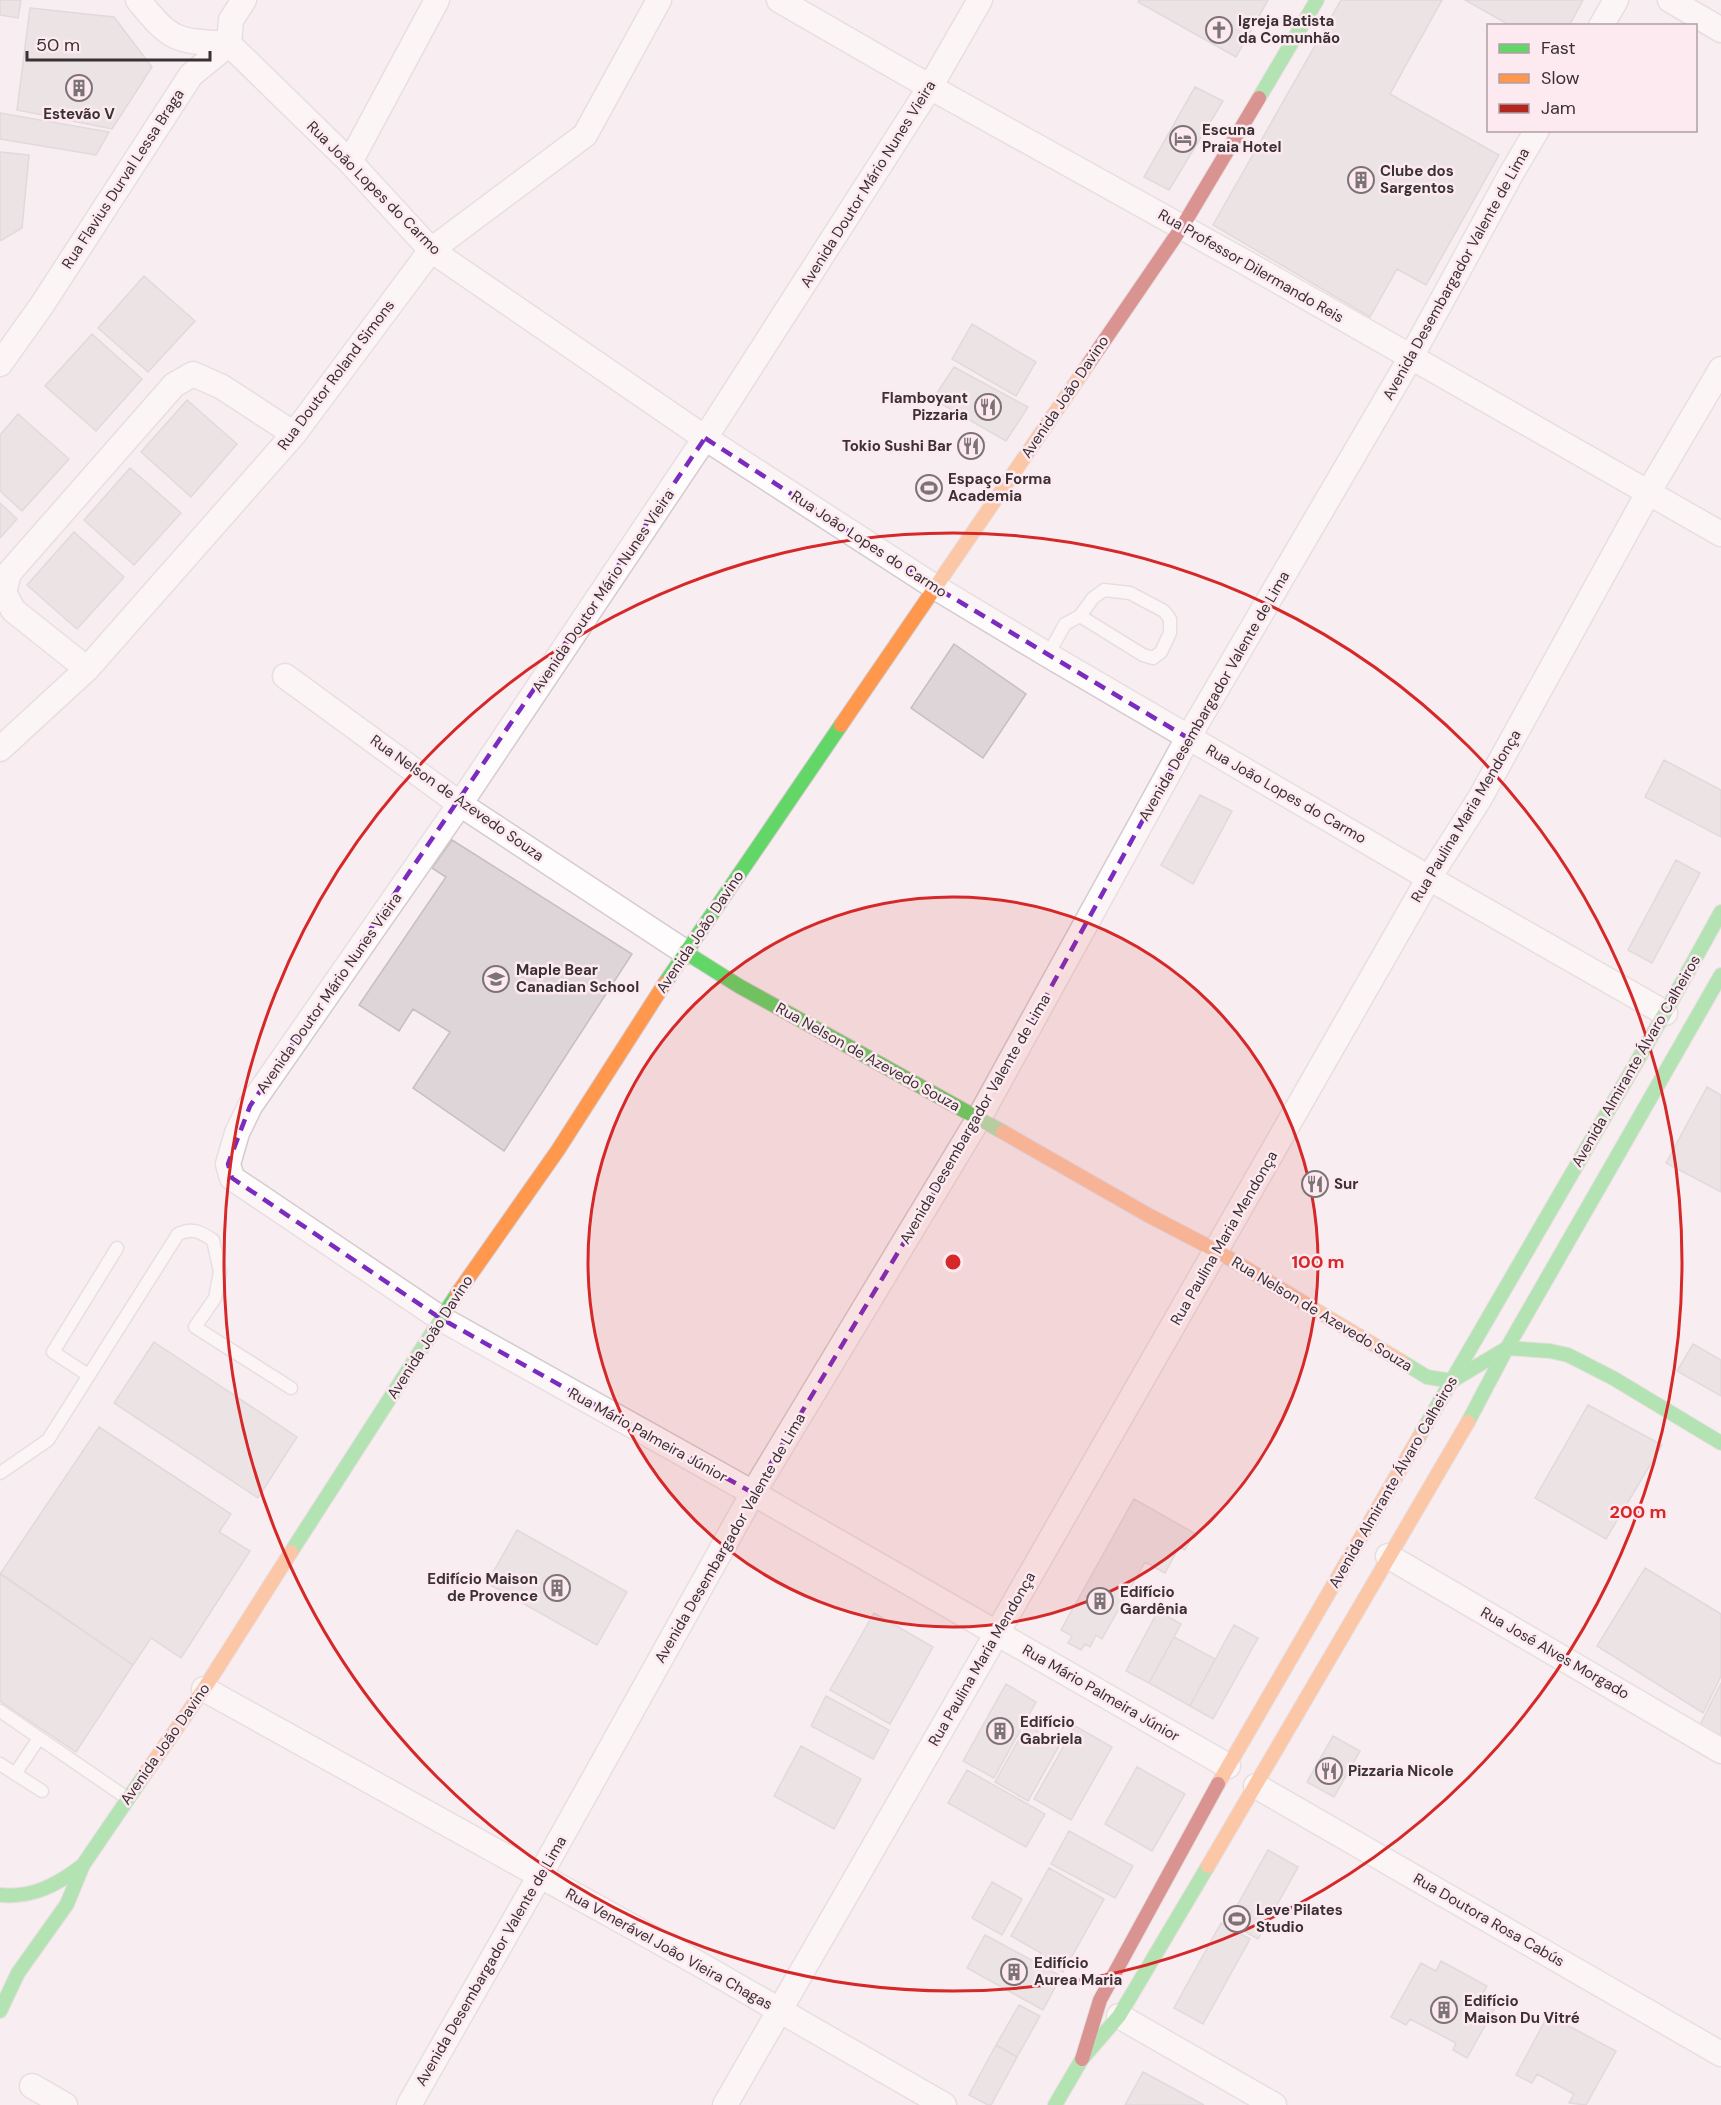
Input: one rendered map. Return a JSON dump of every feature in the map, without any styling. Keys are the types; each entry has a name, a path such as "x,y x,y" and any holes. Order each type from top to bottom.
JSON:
{"main road":[{"name":"Avenida João Davino","path":"0,2011 21,1969 61,1915 73,1893 83,1865 204,1689 440,1318 558,1150 685,952 1182,226 1317,0"},
{"name":"Avenida Almirante Álvaro Calheiros","path":"1082,2059 1100,2000 1228,1766 1665,1013 1721,912"},
{"name":"Rua Nelson de Azevedo Souza","path":"685,952 739,986 1216,1251 1427,1377 1452,1381"},
{"name":"Avenida Almirante Álvaro Calheiros","path":"1055,2105 1082,2059 1119,2016 1256,1786 1479,1402 1507,1348 1721,975"},
{"path":"1452,1381 1507,1348 1550,1351 1568,1355 1613,1378 1721,1443"},
{"name":"Avenida João Davino","path":"0,1895 25,1896 47,1889 64,1880 83,1865"}],"street":[{"path":"138,0 157,23 171,35 193,42 229,44 231,20 244,0"},
{"path":"350,162 437,0"},
{"name":"Rua Doutor Roland Simons","path":"0,749 87,669 294,434 431,250 585,135 659,0"},
{"name":"Rua Professor Dilermando Reis","path":"779,0 930,87 1182,226 1721,534"},
{"name":"Avenida Doutor Mário Nunes Vieira","path":"232,1178 228,1164 237,1133 250,1106 460,804 705,438 930,87 980,0"},
{"path":"1602,24 1616,0"},
{"path":"1670,0 1721,30"},
{"name":"Rua João Lopes do Carmo","path":"229,44 350,162 431,250 705,438 935,586 1048,655 1665,1013"},
{"name":"Rua Flavius Durval Lessa Braga","path":"0,364 42,305 191,75 229,44"},
{"name":"Avenida Desembargador Valente de Lima","path":"409,2105 753,1493 979,1118 1188,738 1411,357 1536,132"},
{"name":"Rua Paulina Maria Mendonça","path":"725,2105 1429,878 1480,798 1648,493 1721,369"},
{"path":"87,669 13,610 4,592 9,573 174,385 193,374 222,387 294,434"},
{"name":"Rua Nelson de Azevedo Souza","path":"285,676 460,804 685,952"},
{"name":"Rua Mário Palmeira Júnior","path":"232,1178 440,1318 753,1493 1228,1766"},
{"name":"Rua José Alves Morgado","path":"1388,1556 1721,1751"},
{"name":"Rua Venerável João Vieira Chagas","path":"204,1689 701,1965 944,2105"},
{"name":"Rua Doutora Rosa Cabús","path":"1256,1786 1721,2054"},
{"path":"1119,2016 1274,2105"},
{"path":"32,2086 65,2105"}],"lane":[{"path":"1048,655 1065,624 1080,616 1092,598 1104,590 1130,593 1164,611 1170,619 1170,633 1161,652 1153,658 1143,655 1080,616"},
{"path":"0,1473 48,1440 178,1234 186,1230 197,1230 213,1240 220,1272 215,1298 195,1328 291,1388"},
{"path":"88,1375 53,1352 117,1248"},
{"path":"0,1711 128,1799"},
{"path":"15,1773 39,1738"},
{"path":"0,1764 42,1791"}],"highlighted area":[{"path":"705,438 935,587 1188,738 979,1118 753,1493 440,1318 232,1178 228,1164 250,1106"}],"building":[{"path":"0,0 21,0 18,18 0,15"},
{"name":"Igreja Batista da Comunhão","path":"1139,0 1268,0 1236,57 1138,2"},
{"name":"Clube dos Sargentos","path":"1341,0 1442,0 1390,94 1499,155 1426,285 1397,269 1370,317 1213,225"},
{"path":"1465,0 1583,0 1570,24 1507,24"},
{"name":"Estevão V","path":"30,8 114,17 152,67 112,129 17,110"},
{"name":"Escuna Praia Hotel","path":"1195,87 1223,101 1169,190 1144,177"},
{"path":"0,113 109,132 96,155 0,139"},
{"path":"0,152 29,155 22,228 0,241"},
{"path":"144,276 195,321 148,372 98,328"},
{"path":"972,324 1036,362 1016,396 952,359"},
{"path":"92,334 142,379 96,431 45,386"},
{"path":"954,367 1028,407 1006,441 933,399"},
{"path":"187,400 237,444 191,497 141,452"},
{"path":"18,414 69,459 22,511 0,491 0,435"},
{"path":"130,468 181,513 134,565 84,520"},
{"path":"0,503 17,519 0,538"},
{"path":"74,532 124,577 77,629 27,585"},
{"path":"954,644 1026,694 983,758 911,708"},
{"path":"1664,760 1721,790 1721,837 1645,797"},
{"path":"1200,795 1232,811 1193,884 1161,865"},
{"name":"Maple Bear Canadian School","path":"452,840 632,954 504,1151 413,1088 450,1032 413,1009 399,1031 359,1005 446,877 432,868"},
{"path":"1676,860 1700,873 1652,963 1628,950"},
{"path":"1707,1087 1721,1095 1721,1192 1666,1163"},
{"path":"154,1342 297,1437 258,1498 114,1403"},
{"path":"1693,1344 1721,1360 1721,1396 1677,1371"},
{"path":"1588,1405 1662,1445 1606,1539 1535,1498"},
{"path":"99,1427 231,1514 219,1532 250,1551 181,1658 151,1638 133,1665 0,1574"},
{"name":"Edifício Gardênia","path":"1134,1499 1194,1533 1185,1550 1179,1547 1165,1573 1145,1562 1102,1639 1096,1635 1090,1647 1085,1644 1081,1650 1068,1643 1072,1636 1061,1630"},
{"name":"Edifício Maison de Provence","path":"517,1530 627,1592 597,1645 487,1583"},
{"path":"1645,1568 1721,1614 1721,1676 1703,1713 1597,1646"},
{"path":"0,1573 133,1665 76,1752 0,1701"},
{"path":"1158,1611 1181,1624 1149,1683 1126,1671"},
{"path":"874,1613 933,1647 890,1724 830,1690"},
{"path":"1234,1625 1258,1638 1213,1719 1190,1706"},
{"path":"1174,1637 1215,1659 1190,1706 1149,1683"},
{"path":"1721,1683 1721,1746 1697,1731"},
{"name":"Edifício Gabriela","path":"1006,1684 1036,1702 994,1778 963,1761"},
{"path":"826,1696 889,1730 873,1759 811,1726"},
{"path":"1027,1725 1060,1744 1028,1801 995,1782"},
{"path":"1075,1726 1112,1747 1071,1820 1034,1799"},
{"path":"1333,1736 1360,1751 1334,1797 1307,1782"},
{"path":"801,1746 861,1779 834,1829 774,1796"},
{"path":"1137,1767 1185,1794 1152,1851 1105,1824"},
{"path":"967,1770 1045,1814 1026,1847 948,1803"},
{"path":"1069,1831 1133,1866 1115,1898 1051,1864"},
{"path":"1268,1850 1298,1867 1258,1939 1228,1922"},
{"path":"1049,1868 1104,1899 1063,1972 1038,1958 1041,1953 1011,1936"},
{"path":"992,1882 1022,1899 1002,1935 972,1918"},
{"path":"1221,1923 1250,1939 1203,2024 1174,2008"},
{"name":"Edifício Aurea Maria","path":"985,1935 1061,1976 1043,2010 967,1968"},
{"name":"Edifício Maison Du Vitré","path":"1441,1961 1487,1986 1482,1996 1497,2004 1467,2058 1453,2050 1456,2043 1410,2019 1406,2025 1391,2017 1421,1963 1436,1971"},
{"path":"1019,2005 1040,2016 1017,2057 996,2045"},
{"path":"1548,2015 1616,2051 1586,2105 1569,2103 1574,2094 1537,2074 1532,2083 1516,2075"},
{"path":"996,2045 1017,2057 991,2105 988,2105 969,2095"},
{"path":"1143,2072 1204,2105 1125,2105"}],"traffic: fast":[{"path":"1259,98 1317,0"},
{"path":"665,983 841,725"},
{"path":"1419,1437 1665,1013 1721,912"},
{"path":"685,952 739,986 1003,1132"},
{"path":"1468,1422 1507,1348 1721,975"},
{"path":"291,1552 457,1294"},
{"path":"1401,1361 1427,1377 1452,1381 1507,1348 1550,1351 1568,1355 1613,1378 1721,1443"},
{"path":"0,2011 18,1973 67,1904 83,1865 145,1774"},
{"path":"0,1895 23,1894 44,1889 64,1879 83,1865"},
{"path":"1055,2105 1082,2059 1119,2016 1208,1866"}],"traffic: slow":[{"path":"841,725 1089,363"},
{"path":"457,1294 558,1150 665,983"},
{"path":"1003,1132 1148,1215 1217,1251 1401,1361"},
{"path":"1208,1866 1468,1422"},
{"path":"1218,1784 1419,1437"},
{"path":"145,1774 204,1689 291,1552"}],"traffic: jam":[{"path":"1089,363 1182,227 1259,98"},
{"path":"1082,2059 1100,2000 1218,1784"}],"place":[{"name":"Igreja Batista da Comunhão","path":"1219,30"},
{"name":"Estevão V","path":"79,88"},
{"name":"Escuna Praia Hotel","path":"1183,139"},
{"name":"Clube dos Sargentos","path":"1361,180"},
{"name":"Flamboyant Pizzaria","path":"988,407"},
{"name":"Tokio Sushi Bar","path":"971,446"},
{"name":"Espaço Forma Academia","path":"929,488"},
{"name":"Maple Bear Canadian School","path":"496,979"},
{"name":"Sur","path":"1315,1184"},
{"name":"Edifício Maison de Provence","path":"557,1588"},
{"name":"Edifício Gardênia","path":"1100,1601"},
{"name":"Edifício Gabriela","path":"1000,1731"},
{"name":"Pizzaria Nicole","path":"1329,1771"},
{"name":"Leve Pilates Studio","path":"1237,1919"},
{"name":"Edifício Aurea Maria","path":"1014,1972"},
{"name":"Edifício Maison Du Vitré","path":"1444,2010"}]}
